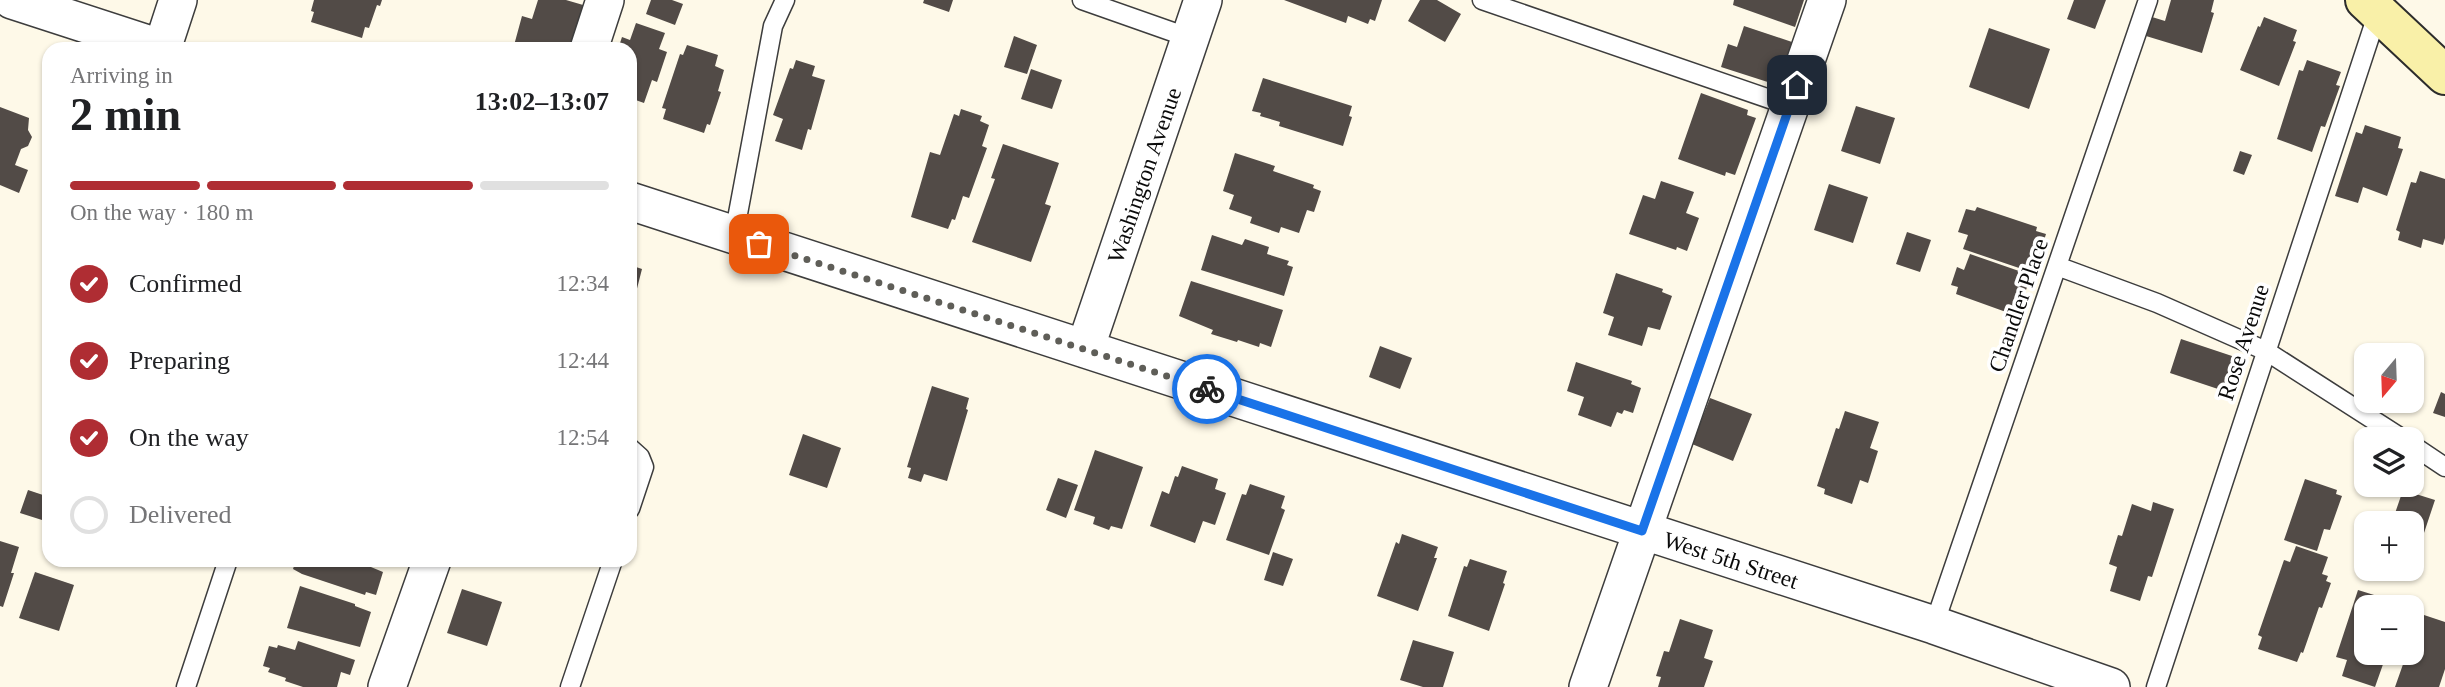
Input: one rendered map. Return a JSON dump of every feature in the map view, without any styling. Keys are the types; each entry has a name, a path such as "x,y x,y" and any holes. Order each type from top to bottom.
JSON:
{"main road":[{"path":"2372,6 2445,75"}],"street":[{"path":"12,0 141,42"},
{"path":"164,42 178,0"},
{"path":"591,42 605,0"},
{"name":"Washington Avenue","path":"1085,349 1203,0"},
{"path":"1588,687 1827,0"},
{"name":"West 5th Street","path":"637,203 1934,625 2111,687"},
{"path":"387,687 430,567"}],"lane":[{"path":"734,235 774,26 785,0"},
{"path":"1082,0 1190,38"},
{"path":"1482,0 1790,106"},
{"name":"Chandler Place","path":"1934,625 2148,0"},
{"name":"Rose Avenue","path":"2156,687 2266,351 2372,6"},
{"path":"2057,266 2157,303 2266,351 2384,427"},
{"path":"2424,453 2445,467"},
{"path":"637,454 644,467 637,488"},
{"path":"186,687 226,567"},
{"path":"570,687 611,567"}],"building":[{"path":"314,0 382,0 380,6 377,5 369,28 365,27 362,38 311,22"},
{"path":"538,0 566,0 590,7 579,42 515,42 522,16 532,19"},
{"path":"651,0 672,0 683,4 675,25 646,14"},
{"path":"924,0 953,0 949,12 923,3"},
{"path":"1284,0 1382,0 1375,21 1370,19 1368,24 1348,16 1346,23"},
{"path":"1420,0 1437,0 1461,14 1445,42 1408,21"},
{"path":"1734,0 1804,0 1795,27 1733,5"},
{"path":"2074,0 2106,0 2095,29 2067,19"},
{"path":"2171,0 2214,0 2211,12 2214,13 2202,53 2146,36 2152,17 2165,21"},
{"path":"2264,17 2297,30 2293,41 2296,42 2279,86 2240,70"},
{"path":"636,23 665,33 659,49 667,52 657,82 652,80 644,103 637,100 637,42 620,42 622,37 630,40"},
{"path":"1744,26 1792,42 1777,85 1721,67 1728,44 1737,47"},
{"path":"1989,28 2050,49 2029,109 1969,87"},
{"path":"1014,36 1037,45 1027,74 1004,67"},
{"path":"687,45 718,55 715,66 724,70 718,91 721,92 710,125 707,124 704,133 663,119 666,109 662,108 680,54 683,55"},
{"path":"796,60 815,66 812,76 825,80 811,130 808,129 802,150 775,141 783,119 773,115 790,68 793,69"},
{"path":"2307,60 2341,72 2336,85 2340,86 2325,127 2321,126 2312,152 2277,139 2299,70 2303,71"},
{"path":"1031,69 1062,80 1052,109 1021,99"},
{"path":"1263,78 1352,106 1349,116 1352,117 1343,146 1279,126 1280,122 1252,111"},
{"path":"1701,93 1748,110 1747,115 1756,118 1735,175 1726,172 1725,176 1678,159"},
{"path":"1856,106 1895,118 1880,164 1841,151"},
{"path":"0,107 29,118 28,130 32,137 28,146 21,149 15,165 28,170 19,193 0,185"},
{"path":"961,109 982,116 980,121 989,125 982,146 987,148 969,198 963,196 955,220 952,219 948,229 911,217 930,152 940,155 954,114 959,116"},
{"path":"2365,125 2401,137 2398,148 2403,149 2387,196 2363,187 2358,203 2335,196 2356,132 2362,134"},
{"path":"1003,144 1059,163 1045,204 1051,206 1031,262 972,242 995,179 991,178"},
{"path":"2240,151 2252,155 2244,175 2233,171"},
{"path":"1235,153 1275,166 1273,171 1314,185 1313,188 1321,191 1314,212 1307,210 1299,233 1281,227 1279,233 1250,223 1252,217 1229,209 1234,195 1223,191"},
{"path":"2420,171 2445,179 2443,245 2423,239 2421,248 2398,240 2400,232 2396,230 2411,182 2416,183"},
{"path":"1661,181 1694,192 1686,213 1699,218 1687,251 1677,247 1676,250 1629,234 1643,195 1655,199"},
{"path":"1829,184 1868,197 1853,243 1814,230"},
{"path":"1977,207 2037,227 2036,231 2046,234 2035,269 2024,265 2022,269 1963,249 1968,235 1958,232 1966,209 1975,211"},
{"path":"1907,232 1931,240 1920,272 1896,264"},
{"path":"1212,235 1242,245 1245,239 1269,247 1267,254 1289,261 1287,265 1293,267 1284,296 1201,270"},
{"path":"1970,254 2019,271 2018,274 2030,279 2018,312 2007,308 2006,312 1956,294 1958,287 1951,285 1957,267 1964,270"},
{"path":"637,267 642,269 637,289"},
{"path":"1616,273 1663,289 1662,292 1672,296 1660,330 1648,327 1642,346 1608,335 1614,317 1603,313"},
{"path":"1191,281 1283,310 1271,347 1260,343 1259,347 1211,334 1213,330 1179,316"},
{"path":"2181,339 2241,359 2230,393 2170,373"},
{"path":"1380,346 1412,358 1400,389 1369,377"},
{"path":"1576,362 1632,381 1631,384 1641,388 1633,413 1624,410 1622,414 1617,412 1611,427 1578,415 1584,397 1567,391"},
{"path":"932,386 969,398 968,410 947,481 924,474 921,482 908,478 911,468 907,467"},
{"path":"2441,392 2445,394 2445,417 2433,413"},
{"path":"1710,398 1752,414 1733,461 1692,444"},
{"path":"1845,411 1879,422 1870,448 1878,451 1868,483 1860,480 1852,504 1824,494 1825,489 1817,486 1836,428 1839,429"},
{"path":"803,434 841,448 827,488 789,475"},
{"path":"1095,450 1143,467 1122,529 1111,526 1109,530 1093,524 1095,517 1074,510"},
{"path":"1182,466 1218,479 1215,489 1226,493 1215,525 1203,521 1195,543 1150,526 1162,491 1169,494 1175,476 1178,477"},
{"path":"1058,478 1078,485 1066,518 1046,510"},
{"path":"2305,479 2337,490 2336,494 2342,496 2330,530 2324,529 2317,551 2284,540"},
{"path":"1250,484 1285,496 1281,508 1285,510 1269,555 1226,540 1242,494 1246,495"},
{"path":"28,490 42,495 42,520 20,513"},
{"path":"2401,497 2424,497 2435,500 2424,533 2424,511 2396,511"},
{"path":"2153,502 2174,509 2152,577 2148,576 2140,601 2110,591 2117,567 2109,564 2118,535 2122,536 2132,504 2151,511"},
{"path":"1402,534 1438,547 1434,558 1437,558 1418,611 1377,596 1396,542 1399,544"},
{"path":"0,541 19,547 3,607 0,606"},
{"path":"2296,546 2328,557 2322,574 2328,576 2326,581 2331,583 2297,662 2258,649 2262,637 2258,635 2284,560 2290,562"},
{"path":"1273,552 1293,559 1283,586 1264,580"},
{"path":"1470,559 1507,571 1489,631 1448,616 1464,566 1467,567"},
{"path":"371,567 383,572 376,595 366,592 365,595 293,569"},
{"path":"35,572 74,585 59,631 19,618"},
{"path":"300,586 371,612 360,647 287,628"},
{"path":"462,589 502,602 487,646 447,633"},
{"path":"2358,590 2374,595 2356,595"},
{"path":"2354,602 2354,665 2383,665 2375,687 2342,676 2347,660 2336,657"},
{"path":"2424,615 2445,622 2445,669 2439,687 2395,687 2403,665 2424,665"},
{"path":"1680,619 1713,630 1704,658 1713,661 1704,687 1658,687 1661,677 1656,676 1664,651 1669,652"},
{"path":"1413,640 1454,652 1443,687 1423,687 1400,680"},
{"path":"298,641 355,660 350,675 341,672 337,687 303,687 268,672 270,668 263,666 269,646 277,648 278,645 295,650"}],"way so far":[{"path":"759,244 1207,389"}],"route":[{"path":"1207,389 1642,531 1797,85"}]}
